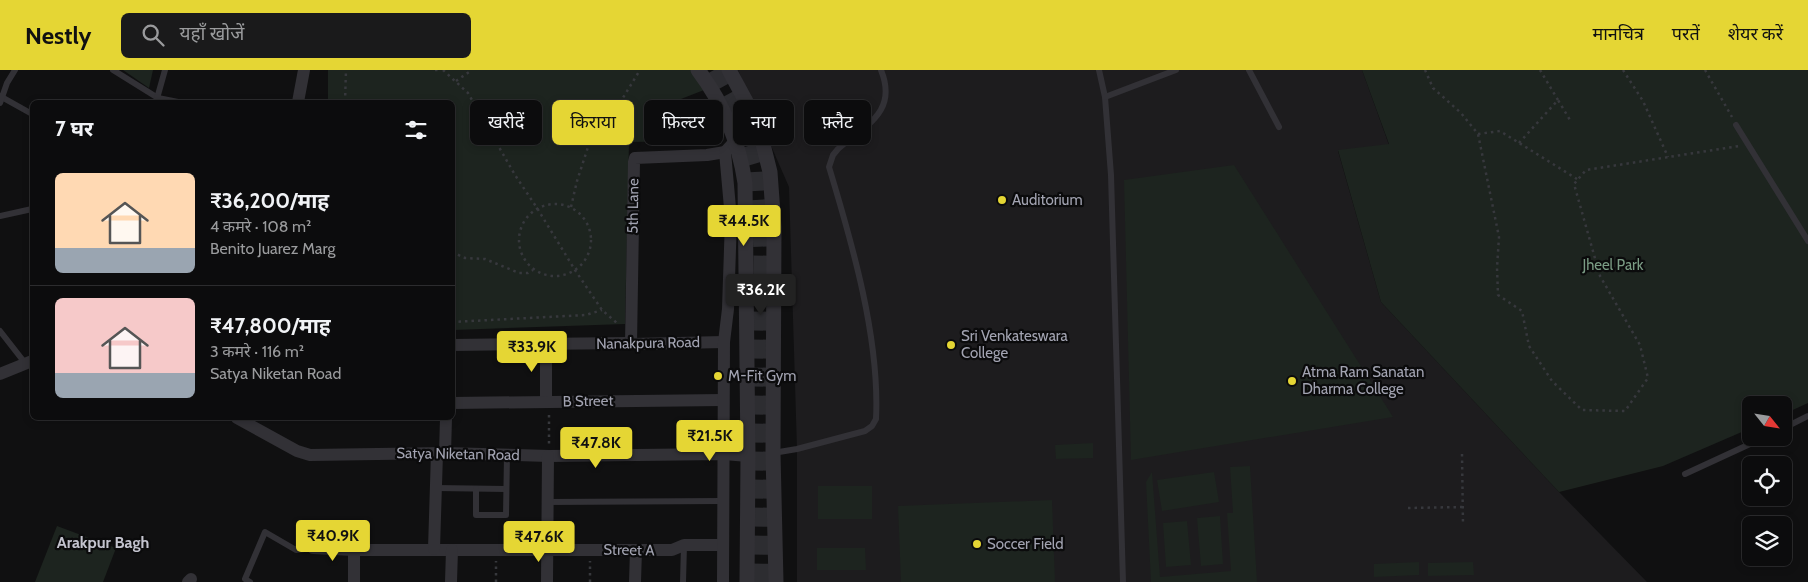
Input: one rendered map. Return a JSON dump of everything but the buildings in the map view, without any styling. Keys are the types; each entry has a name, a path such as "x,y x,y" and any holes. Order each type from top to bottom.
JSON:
{"street":[{"path":"298,100 304,70"},
{"path":"698,70 709,84 733,134"},
{"path":"729,70 749,107 762,140 770,172 774,227 773,453 776,582"},
{"path":"723,582 724,342 728,309 731,219 725,152 733,143"},
{"path":"738,145 742,160 745,183 748,456 747,582"},
{"name":"5th Lane","path":"630,344 634,162 636,158 707,155 725,152"},
{"name":"Nanakpura Road","path":"455,345 724,342"},
{"path":"546,344 547,402"},
{"path":"0,374 29,362"},
{"name":"B Street","path":"455,403 723,400"},
{"name":"Satya Niketan Road","path":"241,420 297,451 310,455 441,453 507,455 548,450 748,456"},
{"path":"434,549 436,488 446,420"},
{"path":"547,582 548,450"},
{"name":"Street A","path":"313,548 354,550 672,550 684,545 723,546"},
{"path":"354,550 354,582"},
{"path":"452,550 452,582"},
{"path":"635,582 636,550"}],"lane":[{"path":"15,70 0,99 30,113"},
{"path":"113,70 157,100 164,70"},
{"path":"773,453 797,449 865,431 872,426 876,419 872,347 866,312 852,248 828,167 838,149 876,116 883,107 887,95 886,83 881,70"},
{"path":"1099,70 1106,97 1111,175 1123,582"},
{"path":"1106,97 1176,70"},
{"path":"1249,70 1279,127"},
{"path":"1736,125 1808,240"},
{"path":"0,216 30,209"},
{"path":"0,331 29,362"},
{"path":"1792,424 1808,416"},
{"path":"1685,474 1746,446"},
{"path":"476,489 476,515 506,515 507,455"},
{"path":"436,488 506,489"},
{"path":"548,502 722,501"},
{"path":"250,582 245,579 266,532 296,550 313,548"},
{"path":"683,582 684,545"}],"path":[{"path":"345,100 346,70"},
{"path":"435,70 442,70 468,93 515,175 602,310 616,323 625,324 630,344"},
{"path":"456,81 472,70"},
{"path":"571,207 588,144 610,119 640,70"},
{"path":"1425,70 1433,88 1460,113 1478,134 1499,237 1498,295 1522,311 1529,346 1552,381 1582,410 1625,410 1648,378 1640,346 1600,276 1574,184 1586,170 1748,144"},
{"path":"1540,70 1570,120"},
{"path":"1623,70 1643,101 1668,157"},
{"path":"1705,70 1736,125"},
{"path":"1519,143 1558,100"},
{"path":"1478,134 1500,131 1578,180"},
{"path":"548,204 560,204 571,207 579,212 588,224 591,239 587,257 575,270 563,276 549,276 534,270 526,264 518,248 519,231 526,218 537,208 548,204"},
{"path":"455,253 465,258 485,259 519,273 528,273 534,270"},
{"path":"455,322 586,315 602,310"},
{"path":"547,402 548,450"},
{"path":"1462,454 1463,526"},
{"path":"1408,508 1463,507"},
{"path":"506,515 505,524 547,524"},
{"path":"590,549 590,582"},
{"path":"496,550 496,582"}],"shaded area":[{"path":"738,70 1362,70 1389,145 1338,151 1381,302 1559,492 1647,582 797,582 797,449 789,187 771,145 794,145 794,100 751,100"}],"green space":[{"path":"123,70 153,70 149,88"},
{"path":"328,70 692,70 704,90 681,100 644,100 644,142 634,142 634,100 552,100 552,145 629,145 625,324 455,330 455,100 328,100"},
{"name":"Jheel Park","path":"1362,70 1808,70 1808,403 1792,410 1792,396 1742,396 1742,432 1663,466 1559,492 1381,302 1338,150 1389,144"},
{"path":"1234,165 1393,417 1131,460 1124,180"},
{"path":"1093,443 1093,458 1056,459 1055,445"},
{"path":"1250,466 1257,582 1151,582 1146,482 1152,472 1160,577 1231,571 1227,513 1233,513 1230,467"},
{"path":"1214,472 1219,502 1162,511 1157,480"},
{"path":"818,486 872,486 872,519 818,519"},
{"name":"Soccer Field","path":"1052,500 1055,582 901,582 898,506"},
{"path":"1220,516 1223,564 1201,566 1197,518"},
{"path":"1187,521 1191,565 1166,567 1163,523"},
{"path":"57,526 116,548 103,582 35,582"},
{"path":"817,548 865,548 866,570 817,570"},
{"path":"1419,562 1419,575 1374,577 1374,564"},
{"path":"1473,562 1474,575 1428,576 1428,563"}],"tunnel":[{"path":"714,70 747,130 759,169 763,252 760,582"}],"place":[{"name":"Auditorium","path":"1002,200"},
{"name":"Sri Venkateswara College","path":"951,345"},
{"name":"M-Fit Gym","path":"718,376"},
{"name":"Atma Ram Sanatan Dharma College","path":"1292,381"},
{"name":"Soccer Field","path":"977,544"}],"district":[{"name":"Arakpur Bagh","path":"103,542"}]}
